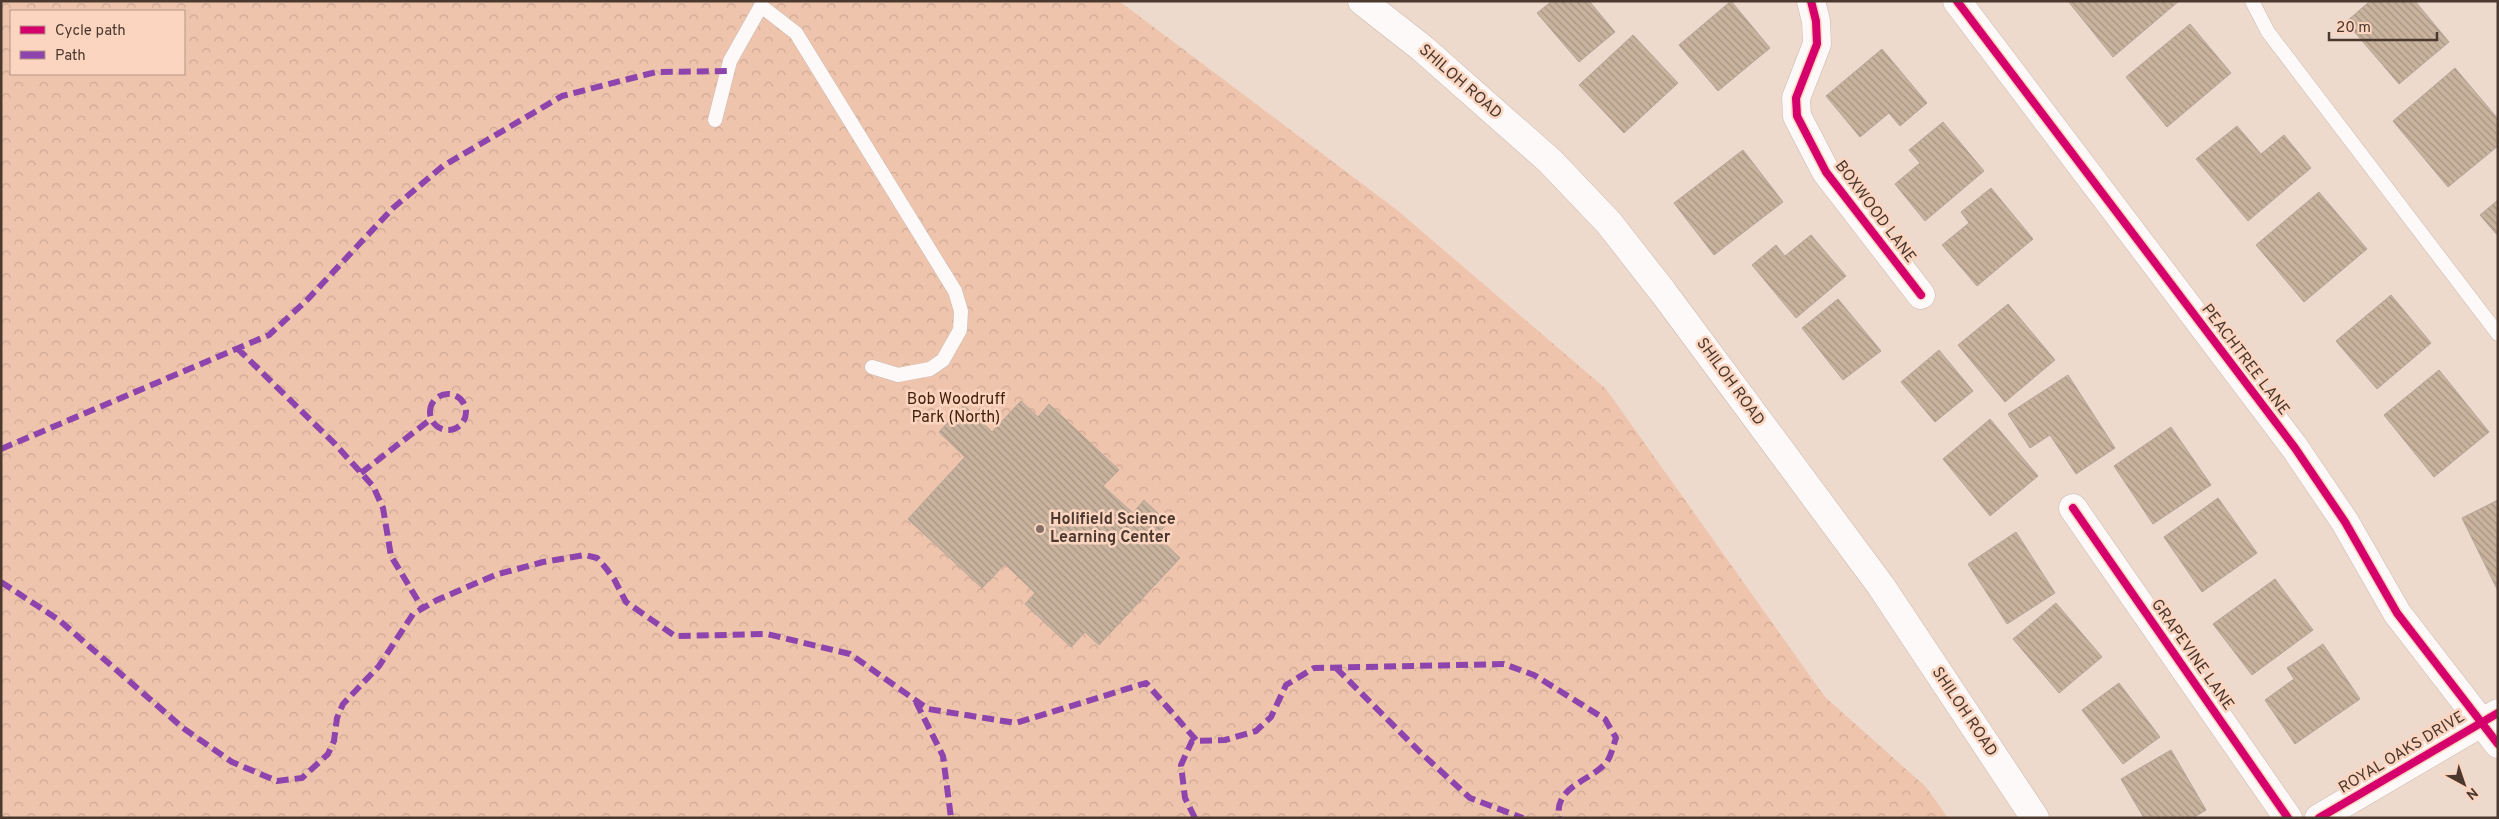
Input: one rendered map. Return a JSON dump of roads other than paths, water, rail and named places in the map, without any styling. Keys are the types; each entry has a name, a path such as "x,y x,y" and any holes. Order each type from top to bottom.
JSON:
{"street":[{"name":"SHILOH ROAD","path":"1362,1 1422,48 1550,161 1609,223 1663,292 1880,586 2035,818"},
{"name":"BOXWOOD LANE","path":"1811,1 1816,20 1817,44 1796,98 1797,116 1826,172 1921,295"},
{"name":"PEACHTREE LANE","path":"1957,1 2294,448 2345,522 2397,613 2489,717 2498,744"},
{"name":"GRAPEVINE LANE","path":"2073,508 2288,818"},
{"name":"ROYAL OAKS DRIVE","path":"2320,818 2489,717"}],"lane":[{"path":"2252,1 2268,32 2498,334"},
{"path":"714,120 730,61 763,4 796,33 955,291 961,310 960,330 943,360 930,368 898,375 872,367"}],"place":[{"name":"Holifield Science Learning Center","path":"1040,529"}],"park label":[{"name":"Bob Woodruff Park (North)","path":"956,409"}]}
